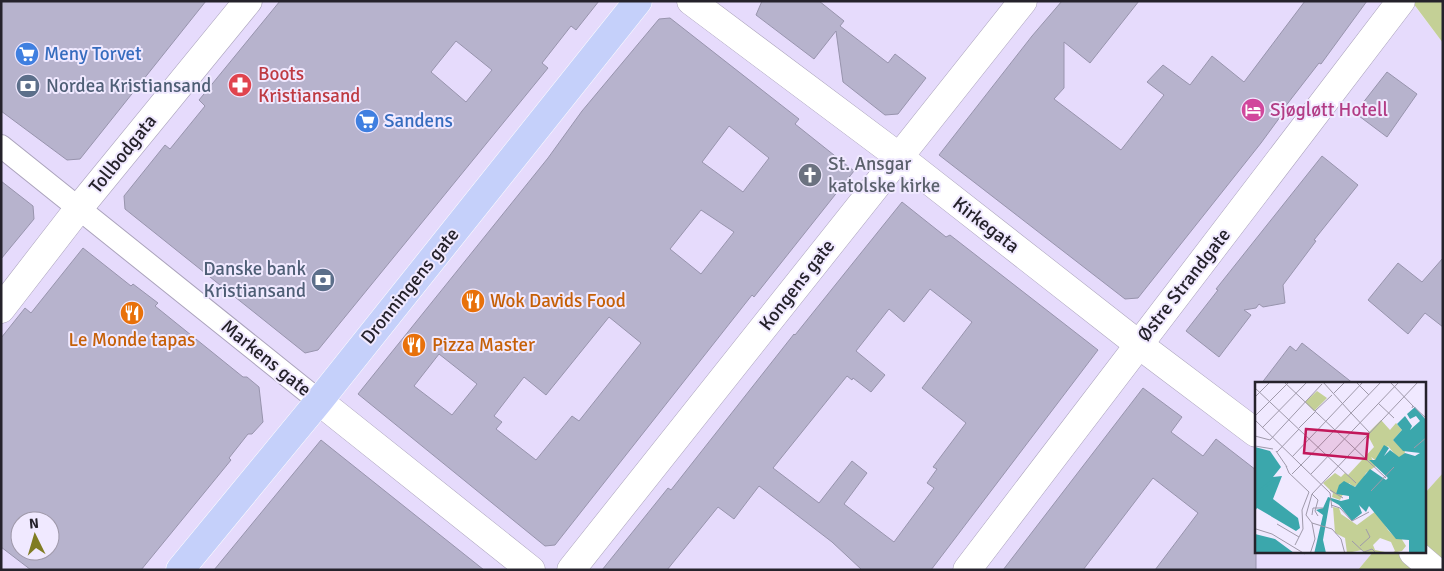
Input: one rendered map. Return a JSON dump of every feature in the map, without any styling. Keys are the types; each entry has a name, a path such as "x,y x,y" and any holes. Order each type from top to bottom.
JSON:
{"main road":[{"name":"Dronningens gate","path":"180,570 319,400 638,1"}],"street":[{"name":"Tollbodgata","path":"1,309 78,208 248,1"},
{"name":"Kirkegata","path":"691,1 898,156 1138,344 1255,432"},
{"name":"Kongens gate","path":"571,570 1023,1"},
{"name":"Østre Strandgate","path":"967,570 1401,1"},
{"name":"Markens gate","path":"1,146 531,570"},
{"path":"1415,554 1434,570"}],"shaded area":[{"path":"1,1 1415,1 1413,4 1443,43 1443,473 1426,492 1426,382 1255,382 1255,554 1371,554 1358,570 1,570"}],"green space":[{"path":"1415,1 1443,1 1443,43 1413,3"},
{"path":"1443,473 1443,570 1358,570 1371,554 1426,554 1426,492"}],"building":[{"path":"1,1 206,1 80,159 67,160 1,111"},
{"path":"280,1 599,1 576,30 571,26 542,63 548,68 318,350 305,353 125,209 124,196 165,145 170,149 205,106 199,100","holes":["456,41 492,70 466,102 431,72"]},
{"path":"762,1 819,1 844,21 840,26 888,63 895,54 926,78 898,114 885,115 843,82 836,31 814,59 756,15"},
{"path":"1062,1 1139,1 1090,63 1064,42 1064,88 1054,99 1121,150 1164,95 1147,82 1163,65 1190,85 1212,56 1244,82 1305,1 1367,1 1321,64 1319,63 1281,112 1283,113 1261,143 1138,298 1125,299 939,155 1032,36"},
{"path":"670,18 799,119 795,124 854,171 754,297 752,295 555,545 545,546 358,394 548,158 582,111 659,19","holes":["729,126 769,158 743,192 702,162","701,210 734,232 701,274 670,249","609,317 641,343 579,421 572,416 536,460 496,429 502,422 494,416 524,377 546,395","439,354 477,384 452,415 414,386"]},
{"path":"1387,72 1417,94 1387,137 1355,113"},
{"path":"1322,156 1358,185 1314,240 1316,241 1283,285 1285,303 1263,307 1259,304 1256,308 1244,310 1251,315 1219,357 1186,331 1218,290 1216,289"},
{"path":"1,181 33,206 34,219 1,259"},
{"path":"902,202 946,237 950,235 1098,350 931,570 862,570 832,542 759,486 734,519 718,507 667,570 602,570 668,488 671,490","holes":["930,289 972,322 922,388 966,423 933,467 937,469 927,483 934,488 894,542 844,504 867,473 852,461 819,503 773,468 847,376 852,380 853,378 871,392 885,375 856,351 889,309 904,322"]},
{"path":"83,248 131,286 133,284 158,303 155,306 243,377 247,377 259,387 263,422 252,434 248,434 229,458 231,460 141,570 31,570 19,561 60,561 60,511 10,511 10,554 1,547 1,338 25,308 31,313"},
{"path":"1443,258 1443,327 1425,313 1408,334 1368,300 1398,263 1422,282"},
{"path":"1302,343 1351,382 1263,382 1290,346 1296,351"},
{"path":"1143,388 1182,417 1171,432 1203,456 1216,439 1255,469 1256,570 1155,570 1198,513 1153,478 1083,570 1003,570"},
{"path":"321,440 484,570 214,570"}],"place":[{"name":"Meny Torvet","path":"27,54"},
{"name":"Boots Kristiansand","path":"240,85"},
{"name":"Nordea Kristiansand","path":"28,86"},
{"name":"Sjøgløtt Hotell","path":"1253,110"},
{"name":"Sandens","path":"367,121"},
{"name":"St. Ansgar katolske kirke","path":"810,175"},
{"name":"Danske bank Kristiansand","path":"323,280"},
{"name":"Wok Davids Food","path":"473,301"},
{"name":"Le Monde tapas","path":"132,313"},
{"name":"Pizza Master","path":"414,345"}]}
